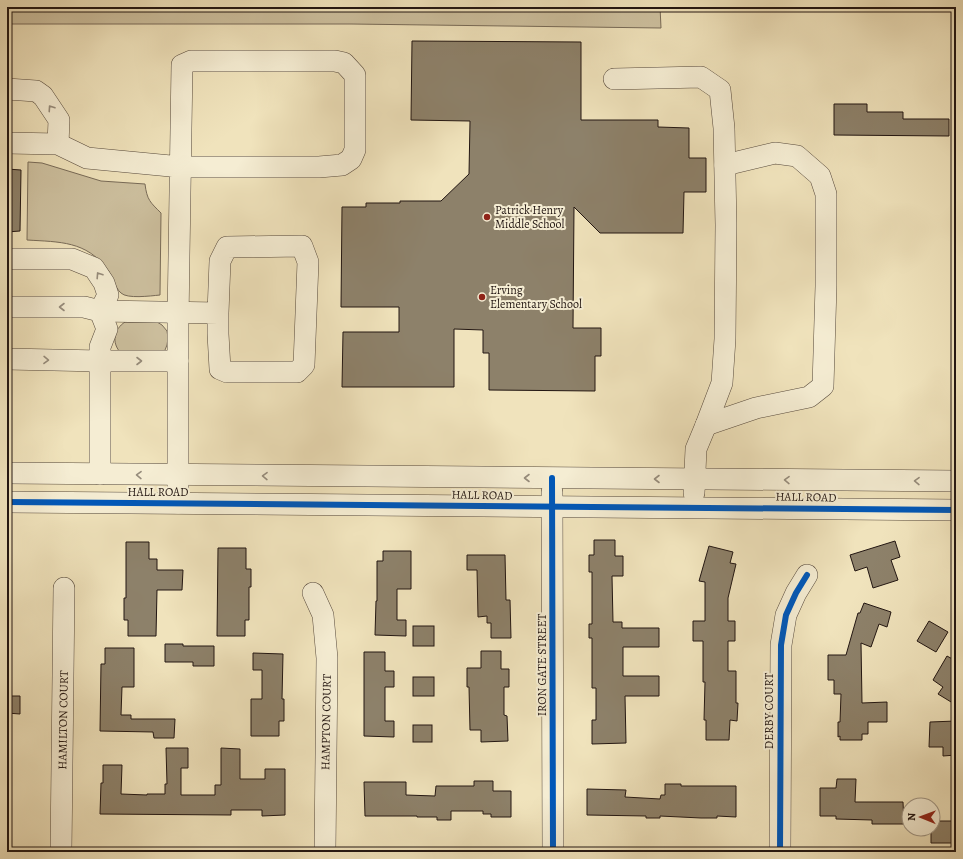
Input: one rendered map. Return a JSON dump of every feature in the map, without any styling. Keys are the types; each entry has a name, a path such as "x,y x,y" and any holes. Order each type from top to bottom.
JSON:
{"street":[{"path":"7,143 58,144 87,158 181,167 319,167 342,165 351,159 355,150 355,75 344,63 335,61 191,61 182,65 181,167 178,313 178,475"},
{"path":"614,78 701,77 720,90 724,128 726,225 722,383 696,449 694,507"},
{"path":"7,89 36,91 43,96 59,120 58,144"},
{"path":"706,425 756,408 809,397 823,386 826,286 826,194 820,176 797,156 775,153 725,165"},
{"path":"302,246 308,262 304,365 297,372 226,372 220,369 218,313 220,261 227,247 302,246"},
{"path":"7,259 72,259 94,268 104,283 108,294 100,311 107,328 100,347 100,474"},
{"path":"7,307 84,307 100,311 218,313"},
{"path":"7,359 178,361"},
{"name":"HALL ROAD","path":"7,474 956,481"},
{"name":"HALL ROAD","path":"178,475 178,503"},
{"name":"IRON GATE STREET","path":"552,478 553,852"},
{"name":"HALL ROAD","path":"7,502 956,510"},
{"name":"DERBY COURT","path":"780,852 781,645 786,615 796,593 807,575"},
{"name":"HAMILTON COURT","path":"61,852 64,588"},
{"name":"HAMPTON COURT","path":"313,593 323,615 327,658 324,852"}],"shaded area":[{"path":"7,7 660,7 661,28 351,24 7,24"},
{"path":"28,162 42,163 101,181 145,184 150,200 161,213 160,295 139,297 124,295 117,288 107,269 90,253 72,245 50,241 27,240"},
{"path":"125,322 157,322 162,325 167,331 168,338 165,350 161,354 121,353 116,345 115,336 118,328"}],"building":[{"name":"Patrick Henry Middle School","path":"412,41 581,42 581,120 658,120 658,127 689,128 689,158 706,158 706,192 684,192 683,233 600,233 574,207 573,328 601,328 601,356 595,356 595,391 489,390 489,353 483,353 483,330 454,329 454,387 342,387 343,332 399,332 399,307 341,307 342,207 366,207 366,203 441,201 469,174 470,121 411,120"},
{"path":"834,104 867,104 867,112 903,112 903,119 949,119 949,136 834,135"},
{"path":"7,169 21,170 20,231 7,232"},
{"path":"594,540 615,540 615,556 623,556 623,576 612,576 613,622 622,622 622,628 659,628 659,647 623,647 623,676 659,676 659,696 625,696 626,743 592,744 592,720 596,720 596,688 592,688 592,638 589,638 589,624 592,624 592,572 589,572 589,555 594,555"},
{"path":"895,541 900,557 891,560 898,580 873,588 867,567 855,571 850,555"},
{"path":"126,542 149,542 149,559 157,559 157,570 183,570 182,590 157,590 156,636 128,636 128,620 124,620 124,598 126,598"},
{"path":"709,546 733,552 730,563 736,564 728,598 728,621 735,621 735,641 728,641 728,671 736,671 736,703 738,703 737,721 730,720 729,740 706,740 706,720 704,720 705,682 703,682 703,641 693,641 693,621 705,621 705,582 699,581"},
{"path":"218,548 246,548 246,569 251,569 251,587 249,587 249,620 245,620 245,636 217,636"},
{"path":"383,551 411,551 411,589 397,589 397,620 406,620 406,636 375,635 377,561 383,561"},
{"path":"467,555 505,555 506,600 510,600 511,638 491,638 491,623 487,623 487,616 478,617 477,570 467,570"},
{"path":"864,603 891,612 887,627 879,624 871,647 861,643 862,703 887,702 887,722 868,722 868,734 862,734 862,740 840,740 840,736 838,737 838,722 840,722 841,694 834,694 834,680 828,680 828,655 846,655 858,613 860,613"},
{"path":"929,621 948,632 936,652 917,641"},
{"path":"413,626 434,626 434,646 413,646"},
{"path":"165,644 183,644 183,646 214,646 214,666 193,666 193,662 165,662"},
{"path":"105,648 134,648 134,687 122,687 121,715 131,715 131,719 175,719 174,738 154,738 153,732 100,731 101,664 105,664"},
{"path":"481,651 501,651 501,669 509,669 509,687 504,687 504,715 507,716 508,741 481,742 481,730 470,730 467,668 481,668"},
{"path":"364,652 385,652 385,671 394,671 394,687 385,687 385,721 394,721 394,737 364,736"},
{"path":"253,653 283,654 282,699 284,699 284,721 279,721 279,736 251,736 251,699 262,699 262,670 253,670"},
{"path":"947,656 956,661 956,705 938,694 943,687 933,680"},
{"path":"413,677 434,677 434,696 413,696"},
{"path":"7,696 20,696 20,714 7,713"},
{"path":"956,721 956,755 943,756 943,747 929,747 930,722"},
{"path":"413,725 432,725 432,742 413,742"},
{"path":"166,748 188,748 188,768 181,768 181,795 215,795 215,785 221,785 221,748 240,749 240,779 265,779 265,769 285,769 285,815 262,816 262,810 231,810 231,815 100,814 103,765 122,765 121,794 165,794 165,784 167,784"},
{"path":"837,779 856,779 855,802 901,802 901,824 872,824 872,820 836,819 836,816 820,816 820,788 836,788"},
{"path":"474,781 493,781 493,791 511,791 511,817 491,817 491,814 483,814 483,811 451,811 451,820 437,820 437,817 417,816 365,816 364,782 406,782 406,795 435,796 436,786 474,786"},
{"path":"665,784 681,784 681,786 736,786 736,817 717,816 717,818 701,818 660,816 660,818 646,818 646,816 587,815 587,789 626,790 625,797 660,799 661,795 665,795"},
{"path":"941,821 956,821 956,843 931,843 931,837 941,837"}],"cycle path":[{"path":"552,478 553,852"},
{"path":"7,502 956,510"},
{"path":"780,852 781,645 786,615 796,593 807,575"}],"place":[{"name":"Patrick Henry Middle School","path":"487,217"},
{"name":"Erving Elementary School","path":"482,297"}]}
